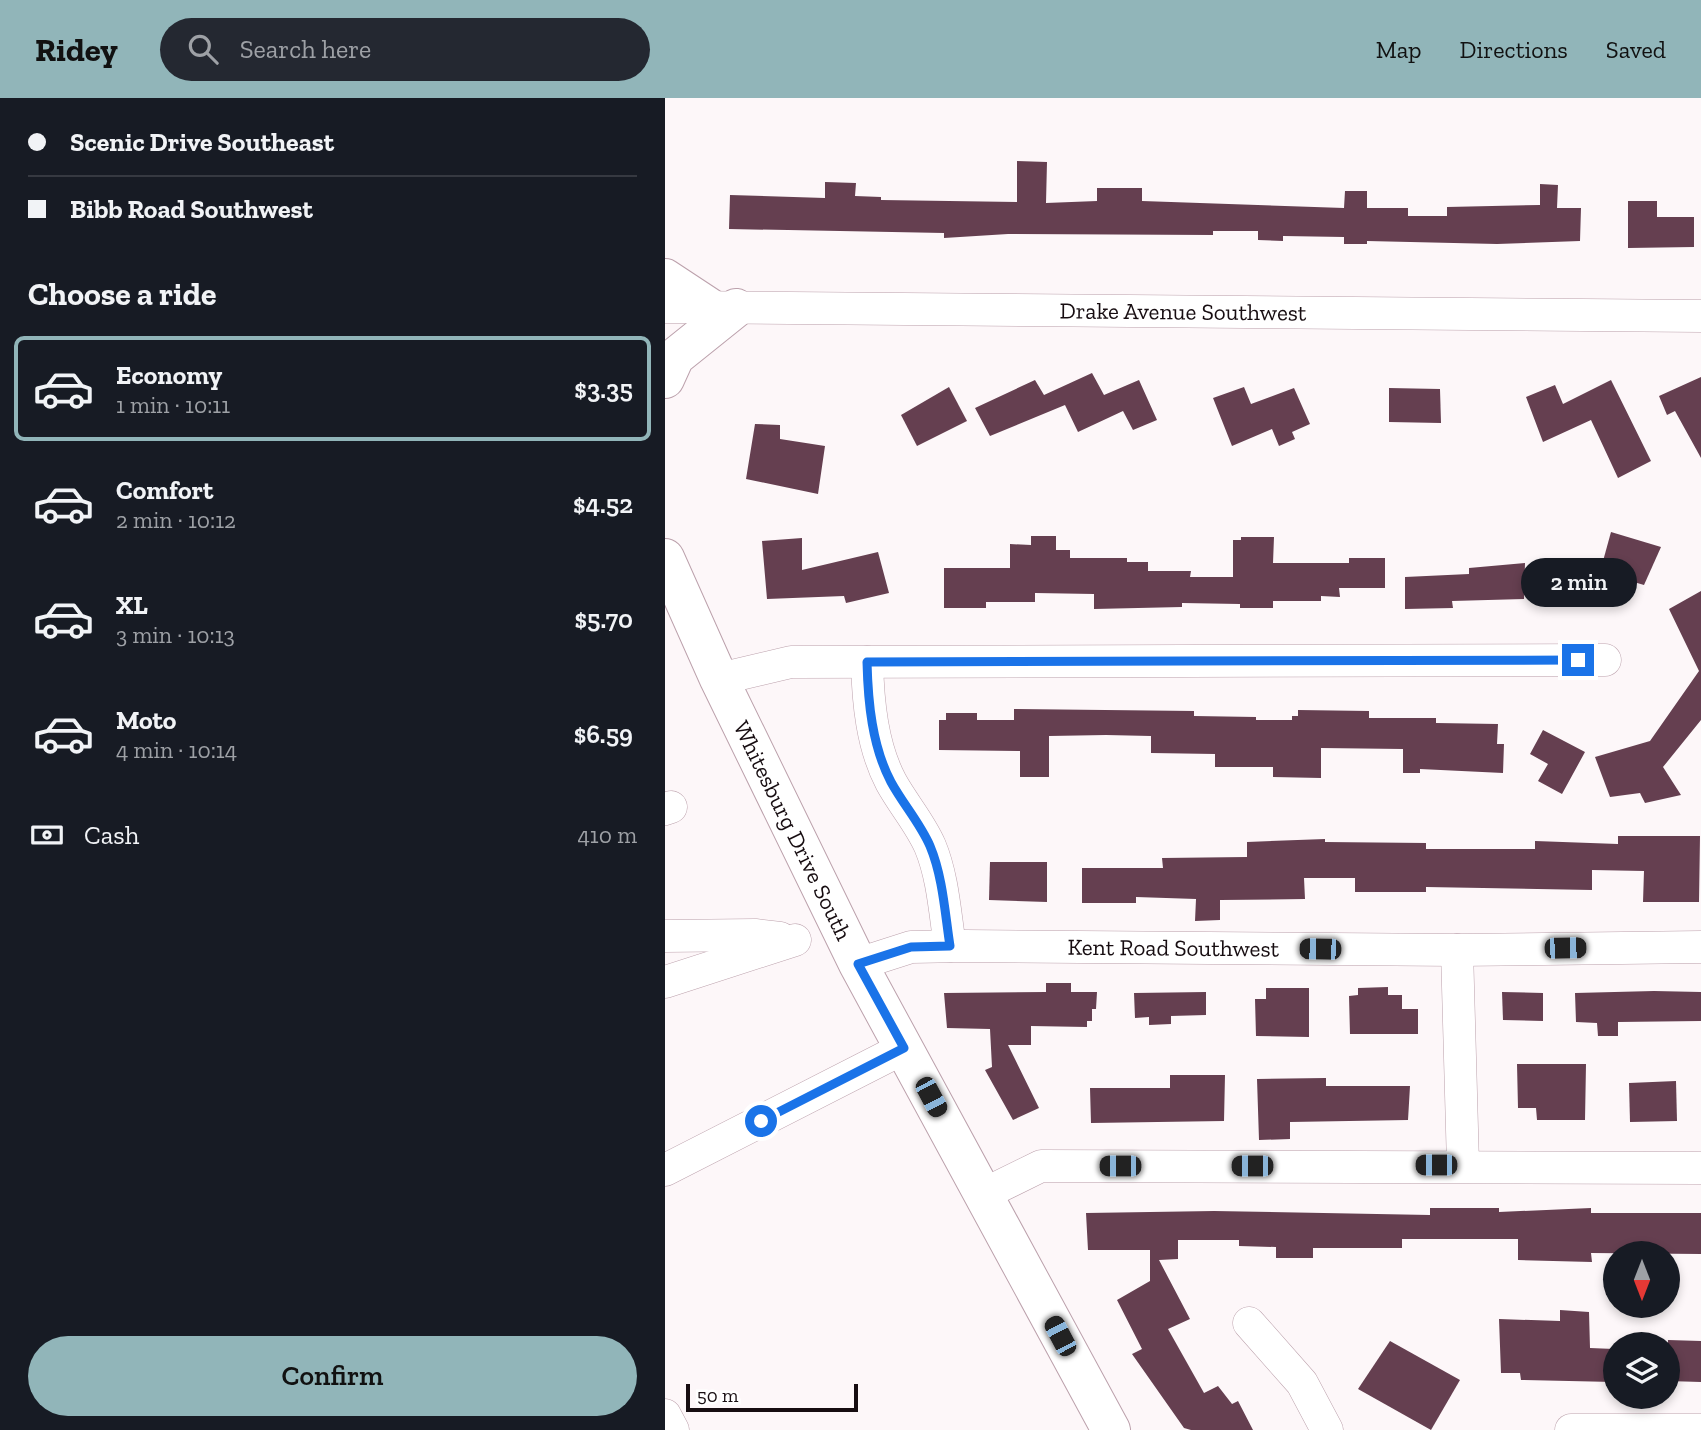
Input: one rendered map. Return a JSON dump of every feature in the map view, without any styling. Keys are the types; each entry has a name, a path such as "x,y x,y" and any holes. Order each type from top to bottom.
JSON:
{"main road":[{"path":"665,278 723,307 675,357 665,379"},
{"name":"Whitesburg Drive South","path":"665,558 719,679 858,964 1111,1430"}],"street":[{"name":"Drake Avenue Southwest","path":"665,307 1701,317"},
{"path":"719,679 791,662 1605,660"},
{"path":"867,662 867,684 878,747 891,782 920,825 932,849 950,946"},
{"path":"665,936 755,935 795,940 665,982"},
{"name":"Kent Road Southwest","path":"858,964 911,947 950,946 1457,950 1701,947"},
{"path":"1457,950 1463,1165"},
{"path":"665,1170 904,1048"},
{"path":"983,1194 1041,1166 1463,1165 1701,1168"},
{"path":"1249,1324 1302,1383 1327,1430"},
{"path":"665,1415 673,1430"},
{"path":"1571,1430 1701,1430"}],"building":[{"path":"1017,161 1047,162 1046,203 1097,201 1097,188 1142,188 1142,201 1344,208 1345,191 1367,191 1367,208 1408,208 1408,216 1447,216 1447,207 1540,205 1540,184 1558,185 1557,208 1581,208 1580,241 1497,244 1367,241 1367,244 1344,244 1344,237 1283,236 1283,241 1258,240 1258,231 1213,231 1213,235 1008,234 944,238 944,233 729,229 730,195 825,198 825,182 856,183 855,196 881,197 881,200 1017,202"},
{"path":"1628,201 1657,201 1657,217 1694,217 1694,247 1628,248"},
{"path":"1092,373 1104,395 1139,380 1157,420 1133,430 1123,411 1078,432 1065,405 990,436 975,408 1035,380 1044,395"},
{"path":"1701,377 1701,458 1675,411 1667,415 1659,396"},
{"path":"1611,380 1651,461 1618,478 1591,420 1543,442 1526,397 1555,385 1563,404"},
{"path":"949,387 967,421 917,446 901,415"},
{"path":"1244,387 1251,404 1294,388 1310,424 1292,432 1295,439 1279,446 1272,429 1232,446 1213,398"},
{"path":"1389,388 1440,389 1441,423 1389,422"},
{"path":"755,424 780,425 780,439 825,446 818,494 746,479"},
{"path":"1611,532 1661,547 1644,585 1600,572"},
{"path":"1031,536 1056,536 1056,550 1070,550 1070,558 1127,558 1127,562 1148,562 1148,571 1191,571 1190,577 1233,577 1233,540 1241,540 1241,537 1274,537 1273,563 1349,563 1349,558 1385,558 1385,588 1339,588 1340,597 1321,596 1321,601 1273,601 1273,608 1240,608 1240,604 1182,603 1182,607 1094,609 1094,594 1035,593 1035,602 986,602 986,608 944,608 944,568 1010,568 1010,544 1031,545"},
{"path":"802,538 802,570 878,552 889,593 846,603 844,596 767,599 762,541"},
{"path":"1525,563 1524,599 1452,601 1453,608 1405,609 1405,577 1469,574 1469,568"},
{"path":"1701,591 1701,720 1663,767 1681,795 1645,803 1640,793 1610,797 1595,757 1650,741 1699,671 1669,609"},
{"path":"1014,709 1194,711 1194,716 1256,717 1256,720 1292,720 1292,716 1298,716 1298,710 1369,711 1369,718 1436,718 1436,723 1498,724 1497,744 1504,744 1503,773 1420,769 1420,773 1403,773 1403,749 1321,748 1321,778 1273,777 1273,767 1215,767 1215,754 1151,753 1151,736 1106,735 1049,736 1049,777 1020,777 1020,751 939,750 939,720 946,720 946,713 977,713 977,720 1014,720"},
{"path":"1543,730 1585,752 1562,794 1538,781 1548,764 1530,754"},
{"path":"1618,836 1700,836 1699,902 1643,902 1644,871 1592,870 1592,890 1426,887 1426,892 1355,892 1355,878 1304,878 1305,899 1220,900 1220,920 1195,921 1196,899 1136,897 1136,903 1082,903 1082,868 1163,868 1162,858 1247,857 1247,842 1325,839 1325,842 1426,843 1426,849 1535,849 1535,841 1618,844"},
{"path":"990,862 1047,862 1047,902 989,900"},
{"path":"1046,983 1071,983 1071,992 1097,992 1096,1009 1092,1009 1092,1021 1087,1021 1087,1027 1031,1026 1031,1045 1008,1045 1039,1108 1013,1120 985,1070 992,1067 990,1029 947,1028 944,993 1046,992"},
{"path":"1388,987 1388,995 1402,995 1402,1009 1418,1009 1418,1034 1350,1034 1349,996 1358,995 1358,988"},
{"path":"1266,988 1309,988 1309,1037 1256,1036 1255,999 1266,999"},
{"path":"1206,992 1206,1015 1171,1016 1171,1024 1149,1025 1149,1017 1135,1018 1134,993"},
{"path":"1502,992 1543,993 1543,1021 1503,1020"},
{"path":"1701,992 1701,1021 1618,1022 1618,1036 1598,1036 1597,1023 1576,1022 1575,993"},
{"path":"1517,1064 1586,1064 1585,1120 1537,1120 1536,1108 1518,1108"},
{"path":"1170,1075 1225,1075 1224,1121 1091,1123 1090,1088 1170,1088"},
{"path":"1326,1078 1326,1086 1410,1086 1408,1120 1290,1122 1290,1139 1259,1140 1257,1079"},
{"path":"1676,1081 1677,1121 1630,1122 1629,1083"},
{"path":"1430,1208 1499,1208 1499,1212 1591,1208 1591,1213 1701,1213 1701,1254 1680,1254 1680,1241 1603,1241 1603,1253 1591,1253 1592,1262 1518,1260 1518,1239 1402,1239 1402,1248 1313,1248 1313,1258 1276,1258 1276,1247 1239,1246 1239,1240 1178,1240 1178,1259 1159,1260 1190,1319 1168,1329 1204,1393 1218,1386 1232,1404 1238,1401 1253,1430 1191,1430 1184,1428 1132,1354 1142,1349 1117,1300 1150,1281 1150,1250 1088,1250 1086,1213 1214,1211 1430,1215"},
{"path":"1560,1310 1589,1312 1590,1348 1603,1349 1603,1382 1521,1380 1520,1373 1501,1373 1499,1319 1560,1321"},
{"path":"1680,1340 1701,1341 1701,1382 1680,1381"},
{"path":"1390,1341 1460,1380 1431,1430 1358,1389"}],"route":[{"path":"761,1121 904,1048 858,964 911,947 950,946 940,880 932,849 920,825 891,782 878,747 867,684 867,662 1578,660"}]}
